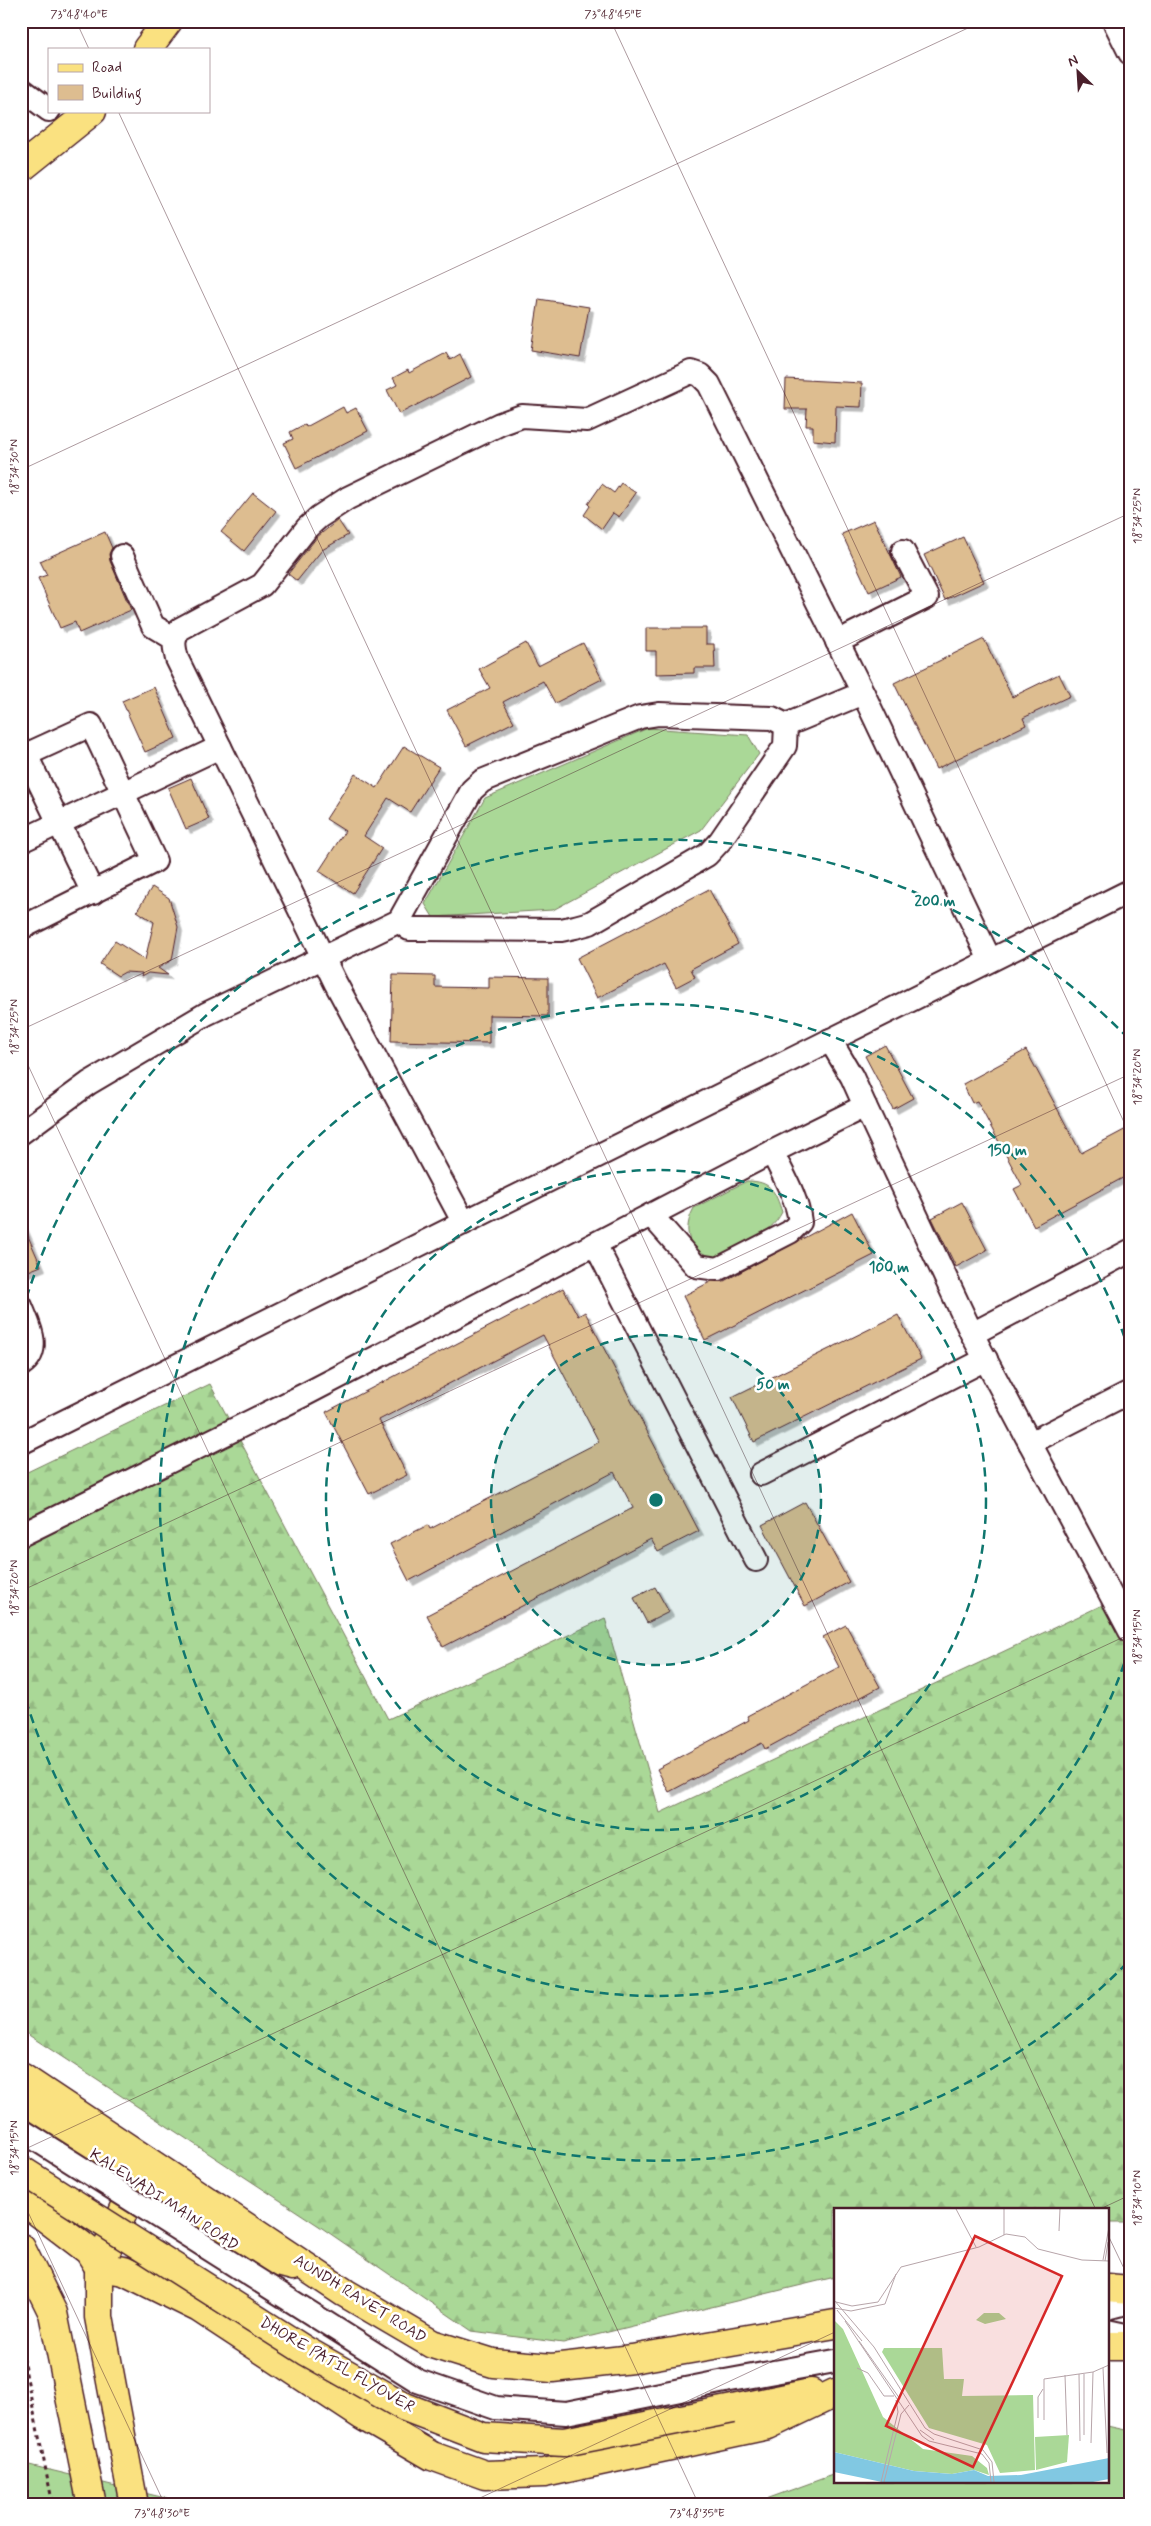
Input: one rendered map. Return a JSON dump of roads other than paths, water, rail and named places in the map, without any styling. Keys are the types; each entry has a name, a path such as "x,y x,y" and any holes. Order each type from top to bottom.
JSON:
{"main road":[{"path":"148,48 168,21"},
{"path":"21,168 82,120"},
{"name":"AUNDH RAVET ROAD","path":"21,2077 345,2293 432,2344 493,2363 552,2368 602,2363 834,2324"},
{"name":"KALEWADI MAIN ROAD","path":"21,2106 241,2252 316,2272"},
{"name":"DHORE PATIL FLYOVER","path":"21,2170 306,2351 404,2407 482,2438 564,2442 834,2389"},
{"path":"134,2505 99,2317 99,2267 136,2183"},
{"path":"21,2199 89,2251 99,2267 124,2271 199,2308 363,2416 432,2456 485,2475 544,2473 768,2425 834,2393"},
{"path":"21,2248 53,2313 92,2505"},
{"path":"1108,2288 1130,2290"},
{"path":"1108,2346 1130,2346"}],"street":[{"path":"21,88 48,109"},
{"path":"54,112 82,120"},
{"path":"173,638 180,629 262,585 307,528 318,517 348,498 500,424 522,416 587,420 692,372 700,375 709,384 863,693 990,960"},
{"path":"837,642 927,597 903,551"},
{"path":"122,556 153,626 173,638 177,659 324,958 464,1222"},
{"path":"21,1133 89,1083 206,1014 399,921 472,790 482,781 640,716 659,714 772,718 786,725 863,693"},
{"path":"399,921 409,929 561,930 590,922 707,855 720,841 785,746 786,725"},
{"path":"21,928 93,893 155,861 91,726 24,756 93,893"},
{"path":"21,841 220,747"},
{"path":"21,1443 1130,891"},
{"path":"830,1040 852,1076 972,1334 1130,1632"},
{"path":"21,1535 306,1394 772,1152 865,1106"},
{"path":"651,1215 696,1266 708,1268 718,1269 790,1232 800,1222 799,1212 795,1199 772,1152"},
{"path":"595,1244 756,1560"},
{"path":"972,1334 1130,1250"},
{"path":"21,1306 34,1344 34,1350 28,1360 21,1365"},
{"path":"761,1474 986,1359"},
{"path":"1030,1443 1130,1392"},
{"path":"21,2130 418,2381 496,2408 566,2413 834,2361"},
{"path":"1108,2308 1130,2302"},
{"path":"1108,2331 1130,2336"}]}
